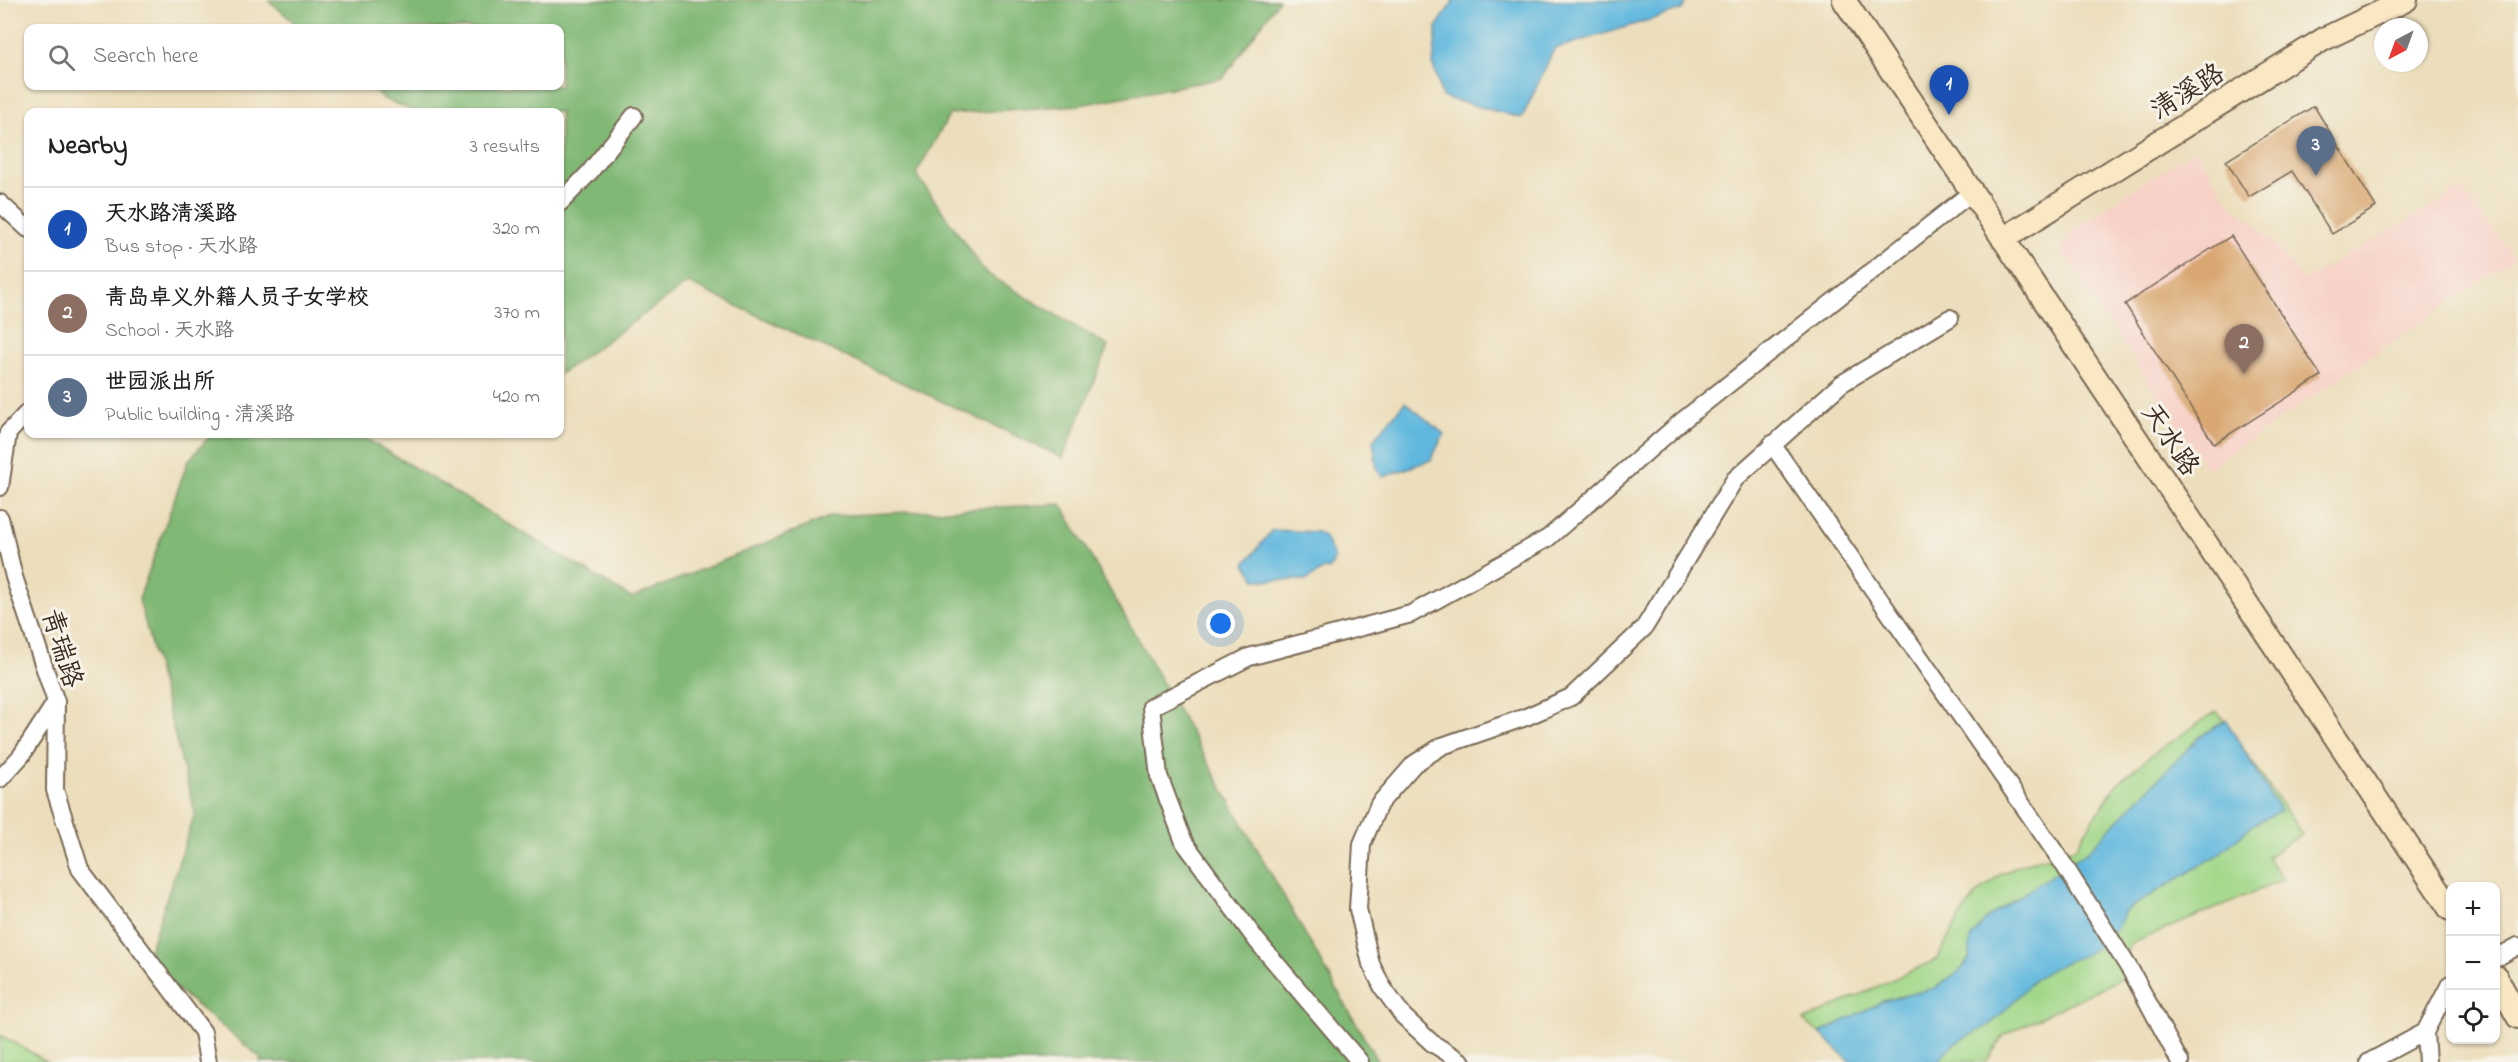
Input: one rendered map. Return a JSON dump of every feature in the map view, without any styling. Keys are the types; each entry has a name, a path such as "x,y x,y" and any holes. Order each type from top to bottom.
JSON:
{"street":[{"name":"天水路","path":"1844,0 2446,902"},
{"name":"清溪路","path":"2003,239 2324,39 2406,0"},
{"path":"564,199 589,173 634,116"},
{"path":"1360,1062 1257,941 1184,842 1159,776 1151,707 1249,657 1411,614 1548,538 1682,421 1972,192"},
{"path":"0,203 24,225"},
{"path":"1461,1062 1432,1043 1403,1016 1383,988 1371,964 1358,909 1362,844 1379,804 1414,764 1442,746 1526,717 1571,697 1644,628 1736,479 1772,444 1841,384 1950,318"},
{"path":"0,487 8,434 24,416"},
{"path":"8,434 24,422"},
{"path":"1772,444 2062,862 2132,971 2180,1062"},
{"name":"青瑞路","path":"0,518 14,577 56,702 21,756 0,778"},
{"path":"56,702 55,790 80,869 203,1032 208,1062"},
{"path":"2500,956 2518,946"},
{"path":"2500,984 2518,1017"},
{"path":"2427,1062 2426,1032 2448,990"},
{"path":"2369,1062 2426,1032"}],"shaded area":[{"path":"2196,149 2232,207 2254,222 2305,280 2462,189 2514,258 2207,469 2060,249 2073,229"}],"green space":[{"path":"268,0 1279,0 1223,78 1080,105 950,114 916,174 986,273 1108,346 1063,458 688,283 564,371 564,108 406,108 384,99 373,90 564,90 564,24 296,24"},
{"path":"208,438 365,438 632,598 832,516 1061,504 1378,1062 260,1062 261,1058 145,963 195,813 139,599 188,461"},
{"path":"2217,711 2302,834 2267,857 2283,880 2130,944 2122,978 2004,1035 1986,1062 1850,1062 1820,1033 1803,1021 1937,959 1959,918 1975,896 1998,876 2020,865 2075,848 2116,785 2150,756"},
{"path":"0,1035 48,1062 0,1062"}],"water":[{"path":"1454,0 1687,0 1682,10 1554,49 1522,118 1442,97 1433,65 1437,26"},
{"path":"1405,402 1444,434 1431,460 1383,477 1377,470 1373,440"},
{"path":"1272,530 1317,532 1324,536 1335,558 1329,570 1324,569 1307,580 1257,580 1245,564"},
{"path":"2226,720 2280,811 2254,824 2219,854 2125,911 2118,927 2099,947 2040,976 1997,1019 1950,1047 1939,1062 1850,1062 1820,1033 1883,1001 1935,988 1962,969 1970,957 1970,939 1987,918 2088,851 2199,737"}],"building":[{"path":"2314,106 2376,207 2332,234 2292,171 2249,197 2226,161"},
{"path":"2231,236 2321,376 2214,444 2125,304"}],"place":[{"name":"天水路清溪路","path":"1949,115"},
{"name":"世园派出所","path":"2316,176"},
{"name":"青岛卓义外籍人员子女学校","path":"2244,374"}]}
